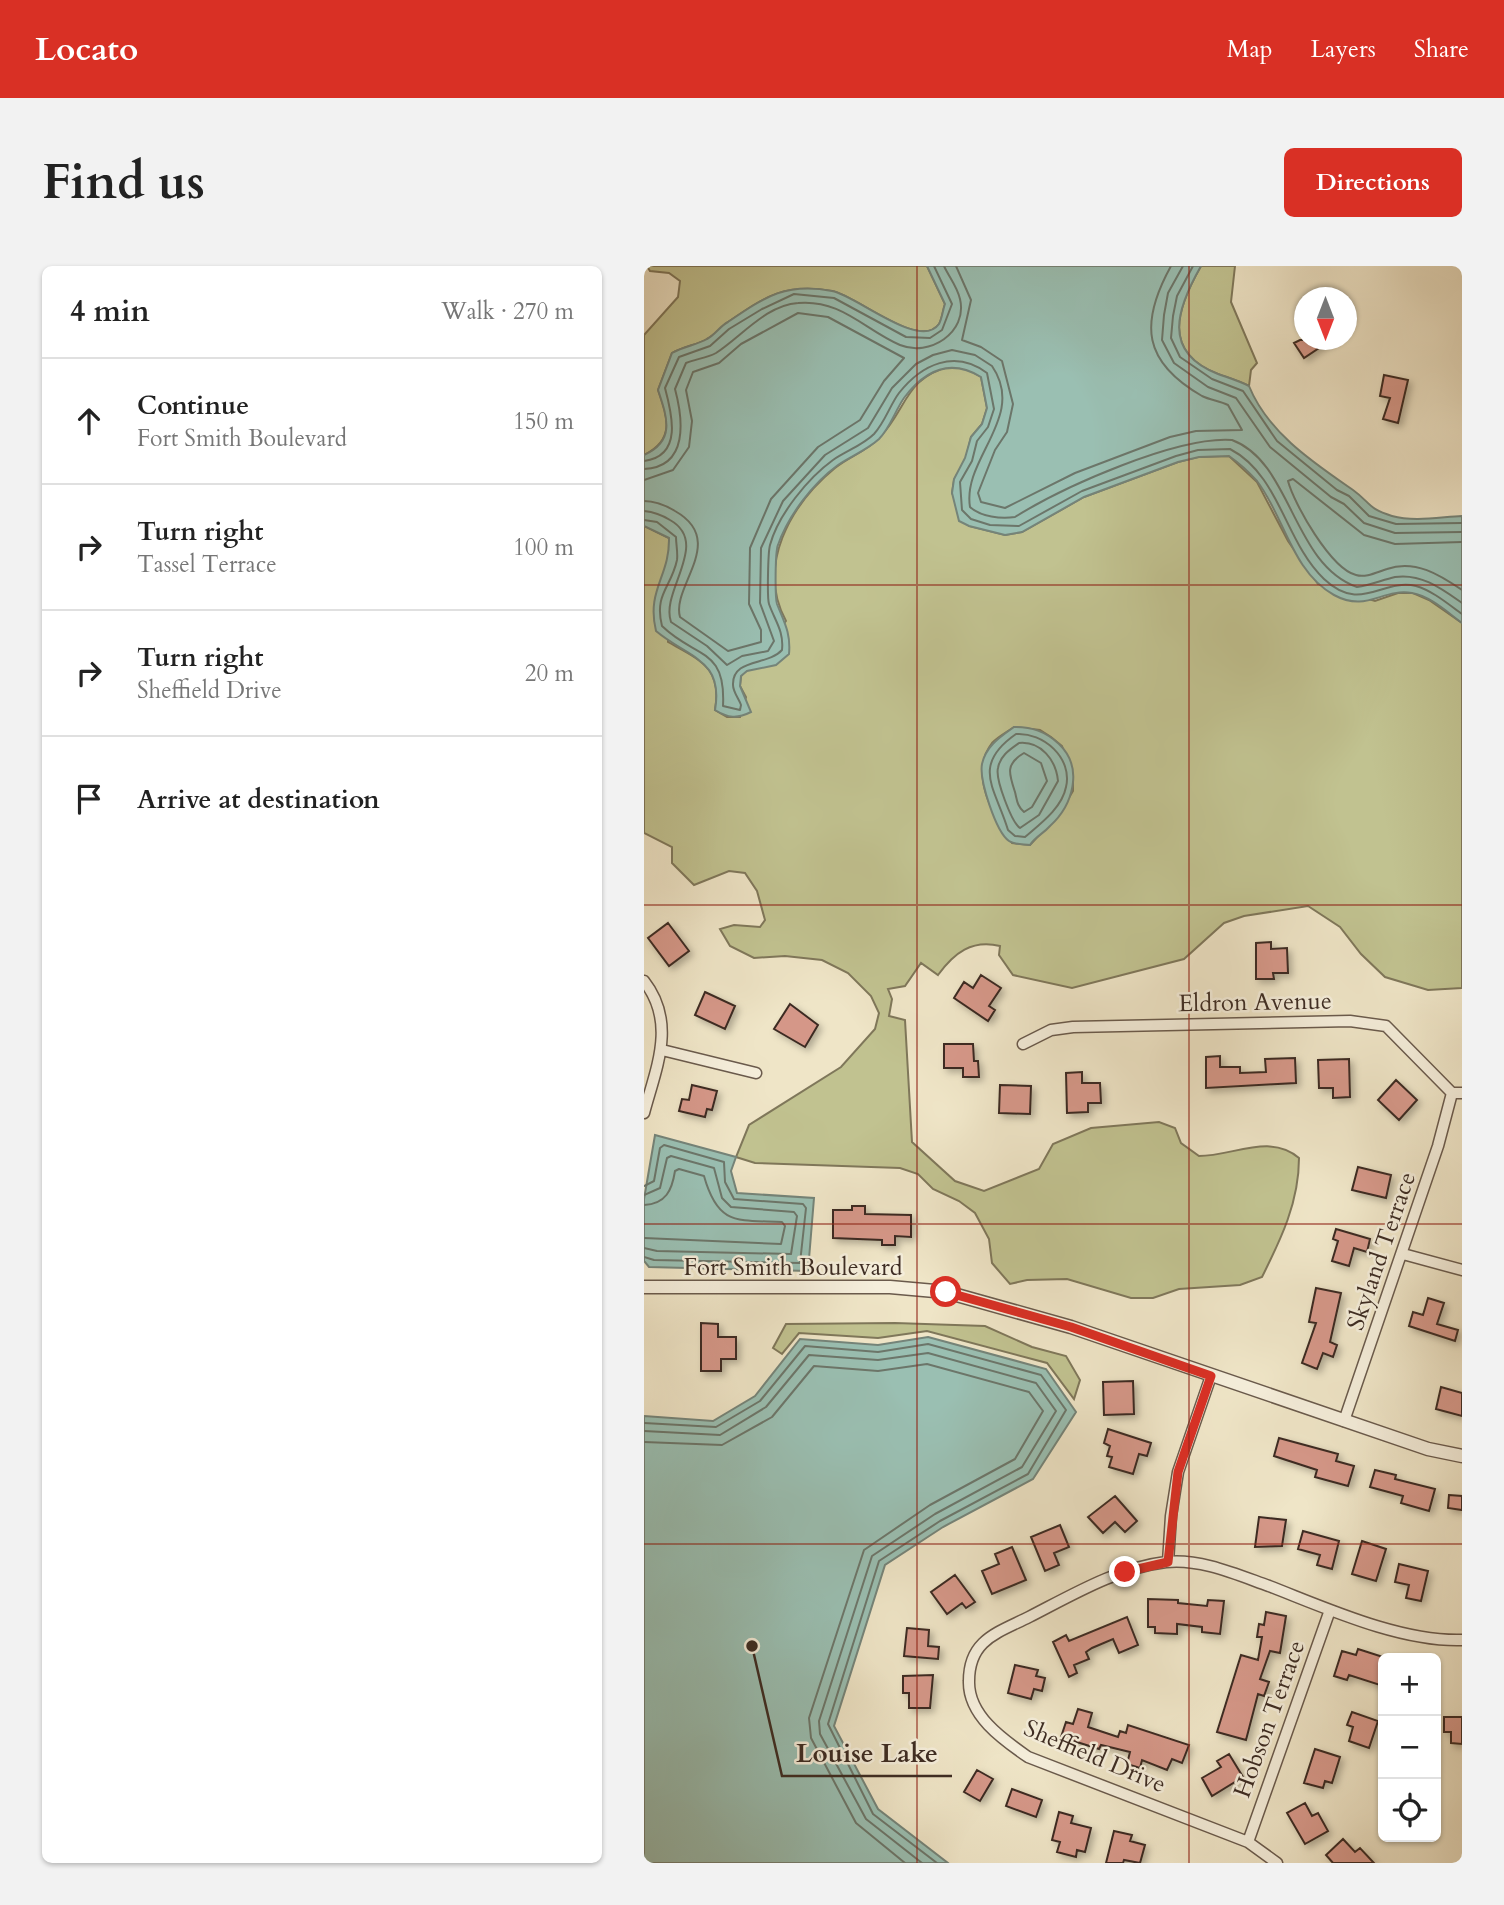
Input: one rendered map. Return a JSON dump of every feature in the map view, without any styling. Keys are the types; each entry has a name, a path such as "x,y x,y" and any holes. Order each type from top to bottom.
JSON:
{"street":[{"path":"644,981 662,1020 662,1050 644,1111"},
{"name":"Eldron Avenue","path":"1023,1044 1051,1030 1073,1027 1350,1021 1387,1026 1457,1093"},
{"path":"662,1050 757,1073"},
{"name":"Skyland Terrace","path":"1344,1421 1457,1093"},
{"path":"1403,1254 1462,1270"},
{"name":"Fort Smith Boulevard","path":"644,1287 890,1287 946,1292 1071,1327 1428,1449 1462,1456"},
{"path":"1168,1562 1178,1472 1211,1376"},
{"name":"Sheffield Drive","path":"1277,1863 1248,1842 1028,1756 1004,1741 973,1705 969,1668 975,1649 991,1636 1092,1585 1125,1572 1168,1562 1222,1569 1330,1609 1409,1633 1462,1640"},
{"name":"Hobson Terrace","path":"1248,1842 1330,1609"}],"green space":[{"path":"647,266 927,266 945,304 939,324 930,330 918,331 887,319 832,291 788,290 765,299 728,322 710,337 672,353 658,390 666,419 665,435 654,449 644,455 644,335 678,297 680,281 669,273 650,271"},
{"path":"1201,266 1235,266 1231,302 1257,363 1251,370 1249,386 1200,365 1188,354 1181,341 1181,313"},
{"path":"952,366 969,370 981,377 987,408 982,424 971,437 966,458 954,480 952,493 969,526 1005,535 1022,532 1084,497 1178,462 1198,457 1229,456 1257,482 1288,541 1318,584 1375,601 1398,593 1413,593 1429,600 1462,623 1462,988 1428,990 1385,977 1361,954 1340,927 1308,906 1244,916 1224,923 1184,959 1072,988 1013,975 999,955 1000,946 981,944 957,954 938,975 921,963 905,986 888,989 892,999 889,1016 905,1020 912,1142 955,1181 984,1191 1039,1169 1053,1144 1091,1128 1159,1122 1175,1128 1181,1143 1199,1156 1264,1146 1288,1151 1299,1158 1296,1190 1276,1249 1262,1277 1240,1285 1179,1289 1153,1298 1131,1298 1067,1279 1027,1280 1010,1284 992,1263 989,1239 975,1213 959,1201 933,1189 918,1174 900,1168 755,1163 736,1157 749,1125 841,1067 875,1029 879,1013 871,996 848,973 822,960 785,956 754,958 730,946 720,929 734,925 760,927 765,920 757,891 745,873 729,871 694,885 672,863 672,847 644,833 644,526 669,538 668,642 707,667 715,684 715,710 727,717 740,717 746,697 740,686 741,676 786,621 778,600 776,558 792,518 819,483 840,464 879,438 915,386 936,371","holes":["1014,727 1040,730 1062,746 1073,780 1073,791 1059,814 1030,845 1012,843 986,795 982,768 985,755 994,741"]},
{"path":"786,1324 985,1326 1032,1347 1066,1356 1080,1380 1074,1399 1047,1363 927,1331 878,1338 799,1333 782,1354 773,1348"}],"water":[{"path":"927,266 1201,266 1181,313 1181,341 1188,354 1200,365 1249,386 1268,418 1294,446 1378,511 1409,519 1462,516 1462,623 1425,597 1412,593 1401,592 1356,602 1334,595 1320,585 1298,558 1257,481 1229,456 1199,457 1178,462 1084,497 1022,532 1005,535 969,526 959,521 952,493 954,479 965,458 971,437 982,424 987,408 981,377 970,371 949,368 929,374 912,388 879,439 829,472 795,512 778,545 776,565 776,600 788,634 789,654 776,665 747,671 741,676 740,686 751,712 733,717 715,710 716,693 709,670 691,654 656,631 654,617 656,594 666,563 669,538 644,526 644,455 661,443 665,435 666,419 658,390 672,353 707,339 753,305 789,290 832,291 903,326 918,331 930,330 939,324 945,304"},
{"path":"1014,727 1038,731 1059,744 1067,754 1073,775 1070,797 1065,808 1030,845 1014,843 1004,836 983,782 982,764 990,747"},
{"path":"655,1135 736,1157 731,1171 737,1193 814,1198 808,1271 649,1267 644,1261 644,1199"},
{"path":"928,1337 1046,1369 1076,1412 1033,1479 943,1527 885,1565 834,1726 878,1809 948,1863 644,1863 644,1416 713,1421 755,1396 800,1339 878,1345"}],"building":[{"path":"1299,350 1316,350 1304,358"},
{"path":"1384,375 1408,380 1398,423 1383,419 1390,398 1380,396"},
{"path":"668,923 689,951 669,966 648,938"},
{"path":"1271,942 1271,949 1287,948 1288,973 1273,973 1274,979 1256,979 1256,943"},
{"path":"981,975 1001,988 989,1006 995,1010 988,1021 954,998 964,982 973,988"},
{"path":"705,992 735,1006 725,1029 695,1015"},
{"path":"790,1004 818,1025 805,1047 774,1029"},
{"path":"944,1044 973,1044 979,1077 963,1077 963,1068 944,1068"},
{"path":"1220,1056 1220,1067 1240,1067 1240,1073 1266,1072 1265,1059 1295,1058 1296,1083 1206,1088 1206,1057"},
{"path":"1349,1059 1350,1097 1333,1098 1333,1088 1319,1088 1318,1060"},
{"path":"1082,1072 1082,1083 1100,1083 1101,1103 1088,1103 1088,1112 1067,1113 1066,1073"},
{"path":"1396,1080 1417,1100 1399,1120 1378,1100"},
{"path":"692,1085 717,1091 712,1110 707,1109 705,1117 679,1111 682,1099 689,1100"},
{"path":"1000,1085 1031,1086 1030,1114 999,1113"},
{"path":"1358,1167 1391,1175 1386,1198 1352,1190"},
{"path":"852,1206 865,1206 865,1214 911,1215 911,1237 895,1236 895,1245 882,1245 882,1240 833,1238 833,1210 852,1210"},
{"path":"1336,1229 1370,1239 1367,1252 1354,1248 1349,1266 1332,1261 1338,1241 1333,1239"},
{"path":"1316,1288 1341,1293 1330,1342 1337,1345 1333,1357 1323,1353 1317,1369 1302,1363 1316,1323 1309,1322"},
{"path":"1428,1298 1444,1303 1437,1324 1458,1330 1455,1341 1409,1326 1413,1312 1423,1315"},
{"path":"701,1323 718,1324 718,1337 736,1337 736,1359 721,1359 721,1371 701,1371"},
{"path":"1133,1381 1134,1414 1104,1415 1103,1382"},
{"path":"1441,1387 1462,1393 1462,1416 1436,1409"},
{"path":"1108,1429 1151,1443 1147,1456 1139,1454 1133,1474 1109,1467 1112,1457 1107,1456 1110,1446 1104,1443"},
{"path":"1279,1438 1338,1454 1336,1461 1354,1466 1348,1486 1315,1477 1317,1470 1274,1456"},
{"path":"1375,1470 1396,1475 1395,1479 1435,1489 1429,1511 1401,1503 1403,1496 1370,1487"},
{"path":"1449,1495 1462,1496 1462,1510 1448,1508"},
{"path":"1115,1496 1137,1521 1125,1532 1115,1522 1103,1533 1088,1517"},
{"path":"1259,1517 1286,1520 1282,1546 1255,1547"},
{"path":"1060,1525 1069,1547 1054,1553 1059,1565 1045,1571 1031,1537"},
{"path":"1303,1531 1339,1541 1332,1569 1317,1565 1320,1555 1298,1549"},
{"path":"1362,1541 1386,1549 1376,1581 1352,1574"},
{"path":"1012,1547 1026,1580 992,1594 982,1571 999,1564 995,1554"},
{"path":"1399,1564 1428,1571 1421,1601 1406,1598 1409,1585 1395,1582"},
{"path":"955,1575 975,1602 966,1608 962,1603 947,1614 931,1592"},
{"path":"1148,1599 1178,1600 1178,1603 1207,1606 1208,1600 1224,1601 1220,1634 1202,1632 1202,1627 1177,1624 1177,1634 1155,1633 1155,1627 1148,1627"},
{"path":"1266,1612 1286,1616 1280,1653 1270,1651 1260,1679 1269,1682 1264,1696 1258,1694 1246,1740 1217,1732 1241,1655 1258,1660 1262,1637 1257,1637 1259,1624 1264,1625"},
{"path":"1127,1617 1138,1645 1119,1653 1113,1639 1092,1648 1086,1652 1089,1659 1074,1665 1077,1673 1069,1677 1053,1642 1066,1635 1069,1641"},
{"path":"907,1628 929,1630 928,1646 939,1647 938,1659 904,1656"},
{"path":"1358,1649 1378,1655 1378,1684 1349,1675 1347,1680 1334,1676 1342,1651 1356,1655"},
{"path":"1015,1665 1038,1670 1036,1676 1045,1678 1042,1691 1034,1689 1031,1699 1008,1693"},
{"path":"933,1675 930,1708 909,1708 909,1693 903,1693 903,1676"},
{"path":"1078,1709 1092,1713 1088,1727 1118,1737 1120,1731 1126,1733 1128,1725 1189,1745 1182,1763 1172,1759 1167,1770 1142,1760 1140,1768 1127,1764 1130,1752 1101,1745 1099,1749 1061,1737 1066,1722 1073,1724"},
{"path":"1352,1712 1378,1721 1369,1748 1349,1741 1353,1727 1347,1725"},
{"path":"1444,1717 1462,1717 1462,1744 1451,1743 1451,1732 1444,1732"},
{"path":"1315,1749 1340,1757 1332,1783 1325,1781 1323,1788 1304,1783"},
{"path":"1229,1754 1243,1777 1212,1796 1202,1778 1221,1767 1217,1761"},
{"path":"977,1770 993,1779 980,1801 964,1792"},
{"path":"1012,1789 1042,1800 1036,1817 1006,1806"},
{"path":"1305,1803 1312,1816 1318,1813 1328,1831 1305,1844 1287,1813"},
{"path":"1059,1812 1073,1816 1071,1823 1091,1828 1085,1852 1077,1850 1076,1857 1057,1852 1060,1842 1052,1840"},
{"path":"1114,1831 1132,1835 1130,1841 1145,1845 1140,1863 1124,1860 1123,1863 1106,1863"},
{"path":"1343,1839 1355,1852 1360,1848 1374,1863 1333,1863 1326,1855"}],"place":[{"name":"Louise Lake","path":"752,1646"}],"route":[{"path":"946,1292 1071,1327 1211,1376 1178,1472 1168,1562 1125,1572"}]}
